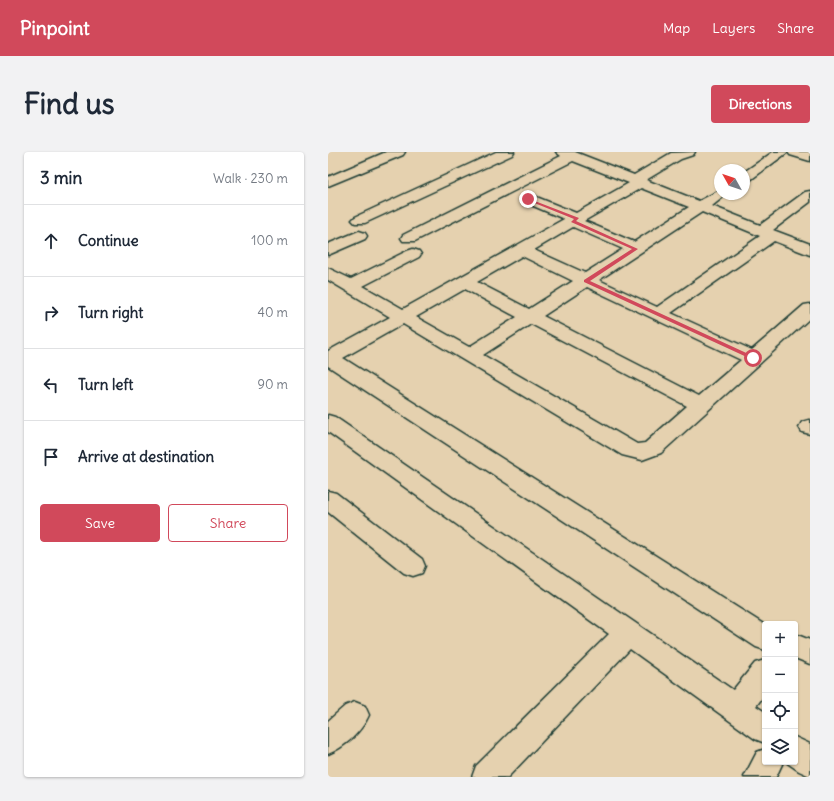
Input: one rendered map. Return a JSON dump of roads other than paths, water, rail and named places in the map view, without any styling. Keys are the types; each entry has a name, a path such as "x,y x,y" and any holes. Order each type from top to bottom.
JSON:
{"street":[{"path":"328,250 360,228 507,152"},
{"path":"688,152 676,156 575,220 328,358 762,637"},
{"path":"750,174 782,152"},
{"path":"795,152 810,157"},
{"path":"328,182 392,153"},
{"path":"409,238 568,153 637,182 810,250"},
{"path":"328,165 347,174"},
{"path":"658,314 766,233 810,194"},
{"path":"470,355 714,198"},
{"path":"528,199 636,249"},
{"path":"521,250 753,358"},
{"path":"351,286 413,254"},
{"path":"328,273 630,450 638,453 646,452 653,448 753,358 807,315"},
{"path":"464,282 701,405"},
{"path":"328,422 764,729"},
{"path":"328,499 413,566"},
{"path":"487,777 628,633"},
{"path":"798,647 810,652"},
{"path":"736,709 762,676"},
{"path":"328,740 355,715"},
{"path":"798,753 810,761"},
{"path":"759,777 766,765"}]}
